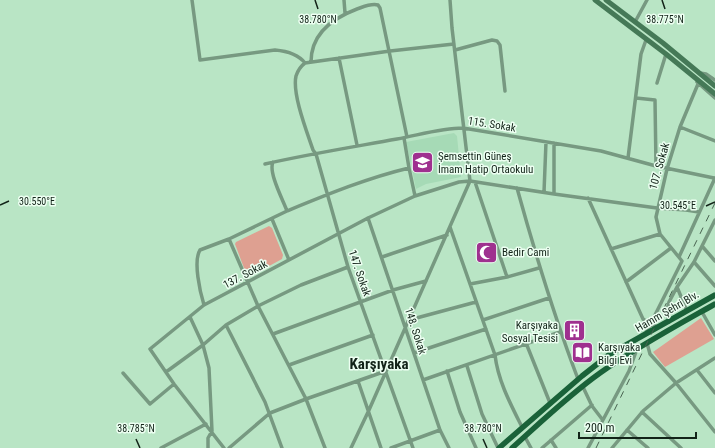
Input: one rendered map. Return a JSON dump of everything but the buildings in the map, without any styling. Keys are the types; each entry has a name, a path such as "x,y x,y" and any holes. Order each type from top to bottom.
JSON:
{"main road":[{"path":"595,0 666,54 715,94"},
{"path":"606,0 715,86"},
{"name":"Hamm Şehri Blv.","path":"498,448 578,379 610,354 645,336 715,295"},
{"name":"Hamm Şehri Blv.","path":"512,448 599,374 646,343 715,304"}],"street":[{"path":"192,0 200,60 275,50 295,55 302,59 305,63 454,44"},
{"path":"344,0 346,13"},
{"path":"351,448 470,181 454,50 450,0"},
{"path":"635,22 647,0"},
{"path":"311,62 313,48 319,35 331,22 346,13 374,4 379,6 390,51 405,137 408,168 415,196"},
{"path":"454,50 492,40 498,42 500,45 505,91"},
{"path":"628,158 641,54 646,40"},
{"path":"657,83 666,54"},
{"path":"339,58 357,145"},
{"name":"147. Sokak","path":"305,63 299,69 296,78 298,101 313,150 315,152 348,267 413,448"},
{"path":"698,72 706,74 715,80"},
{"path":"695,78 698,84 715,98"},
{"name":"107. Sokak","path":"679,257 660,234 656,217 657,208 680,127 698,84"},
{"path":"636,98 655,100 656,166"},
{"path":"680,127 715,141"},
{"name":"115. Sokak","path":"265,164 315,152 452,128 463,128 601,151 656,166 715,178"},
{"path":"544,192 546,142"},
{"path":"554,143 554,194"},
{"path":"273,162 271,166 273,174 287,211"},
{"path":"204,305 197,267 198,253 200,250 229,239 287,211 327,194 408,168"},
{"path":"645,336 682,260 679,257 715,178"},
{"path":"470,181 657,208 699,212"},
{"name":"137. Sokak","path":"224,448 174,384 150,349 204,305 368,218 415,196 459,182 470,181"},
{"path":"475,182 507,277"},
{"path":"517,188 549,298 578,379"},
{"path":"588,198 643,319 651,325 660,327"},
{"name":"148. Sokak","path":"368,218 406,326 440,430 449,448"},
{"path":"272,219 289,260"},
{"path":"669,322 667,311 669,302 694,262 715,220"},
{"path":"712,226 715,230"},
{"path":"450,227 495,355 496,368 522,427"},
{"path":"611,249 660,234"},
{"path":"382,257 447,235"},
{"path":"229,239 258,306 306,399 325,448"},
{"path":"702,246 715,260"},
{"path":"626,282 671,248"},
{"path":"694,262 715,286"},
{"path":"166,372 204,345 226,325 258,306 301,285 348,267"},
{"path":"470,284 507,277 540,268"},
{"path":"273,334 393,290 426,281"},
{"path":"677,287 687,311"},
{"path":"483,320 549,298"},
{"path":"408,320 476,302"},
{"path":"702,312 715,335"},
{"path":"190,316 204,345 210,368 212,432 208,438 208,448"},
{"path":"226,325 266,402 282,448"},
{"path":"414,353 486,329"},
{"path":"423,380 447,371 467,366 526,343 560,332"},
{"path":"289,365 373,335"},
{"path":"526,343 550,403"},
{"path":"646,343 650,354 676,383 715,432"},
{"path":"588,448 602,419 629,371 637,349"},
{"path":"612,448 642,412 676,383 715,358"},
{"path":"467,366 482,414 498,448"},
{"path":"697,370 715,393"},
{"path":"229,448 270,413 386,371"},
{"path":"447,371 460,412 476,448"},
{"path":"123,373 150,404 174,384"},
{"path":"358,381 382,448"},
{"path":"583,387 592,405 602,419"},
{"path":"542,448 592,405"},
{"path":"642,412 681,448"},
{"path":"161,448 206,424"},
{"path":"390,448 440,430"},
{"path":"627,430 648,448"},
{"path":"525,437 531,448"},
{"path":"551,440 556,448"}],"shaded area":[{"path":"454,133 457,136 461,177 426,184 416,189 406,142"},
{"path":"269,226 272,228 283,255 282,259 249,277 247,276 235,244 236,242"},
{"path":"701,318 714,339 665,367 653,352"}],"railway":[{"path":"596,448 715,203"}],"place":[{"name":"Şemsettin Güneş İmam Hatip Ortaokulu","path":"423,162"},
{"name":"Bedir Cami","path":"487,252"},
{"name":"Karşıyaka Sosyal Tesisi","path":"574,331"},
{"name":"Karşıyaka Bilgi Evi","path":"582,353"}],"district":[{"name":"Karşıyaka","path":"379,364"}]}
